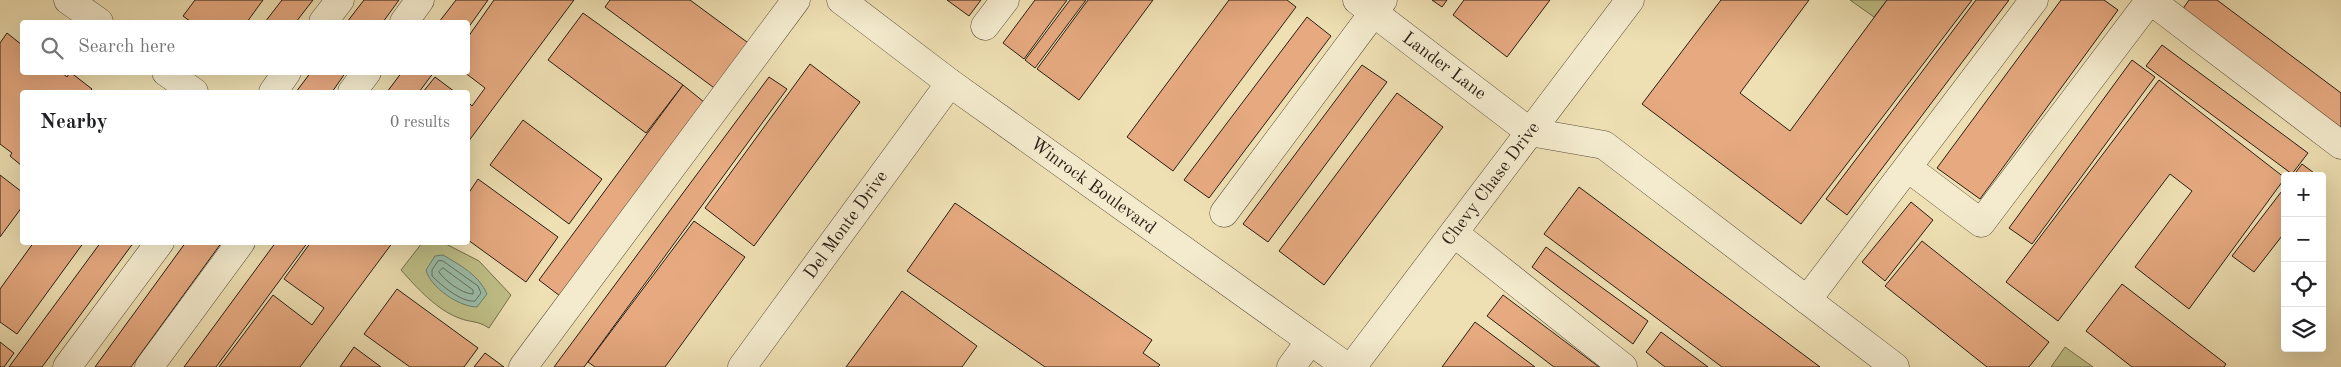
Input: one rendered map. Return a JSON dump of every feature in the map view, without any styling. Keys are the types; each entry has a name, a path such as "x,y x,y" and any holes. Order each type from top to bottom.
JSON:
{"street":[{"path":"68,0 96,20"},
{"path":"325,20 340,0"},
{"path":"405,20 420,0"},
{"path":"523,367 796,0"},
{"name":"Winrock Boulevard","path":"842,0 950,83 1347,367"},
{"path":"985,26 1005,0"},
{"name":"Chevy Chase Drive","path":"1352,367 1630,0"},
{"path":"1807,300 2034,0"},
{"path":"1908,168 1981,223 2150,0 2341,145"},
{"path":"1224,213 1371,4"},
{"name":"Lander Lane","path":"1371,4 1530,132"},
{"path":"170,75 191,90"},
{"path":"274,90 285,75"},
{"path":"354,90 365,75"},
{"name":"Del Monte Drive","path":"742,367 950,83"},
{"path":"1530,132 1604,145 1894,367"},
{"path":"1454,233 1623,367"},
{"path":"67,367 158,245"},
{"path":"148,367 239,245"},
{"path":"1291,367 1310,341"}],"green space":[{"path":"1850,0 1887,0 1874,17"},
{"path":"420,245 448,245 479,261 511,295 489,328 459,318 443,310 401,270"},
{"path":"2065,347 2093,367 2051,367"}],"water":[{"path":"443,255 468,271 484,287 487,294 477,307 454,300 433,283 426,270 435,256"}],"building":[{"path":"195,0 263,0 248,20 188,20 183,16"},
{"path":"282,0 313,0 298,20 267,20"},
{"path":"364,0 399,0 384,20 349,20"},
{"path":"456,0 488,0 470,25 470,20 441,20"},
{"path":"494,0 574,0 470,139 470,104 472,106 485,88 468,75 470,75 470,34"},
{"path":"610,0 690,0 751,45 717,90 605,7"},
{"path":"947,0 981,0 969,16"},
{"path":"1035,0 1067,0 1024,59 1003,43"},
{"path":"1070,0 1086,0 1035,68 1025,60"},
{"path":"1088,0 1153,0 1079,100 1037,69"},
{"path":"1229,0 1287,0 1296,7 1173,171 1127,137"},
{"path":"1432,0 1447,0 1442,7"},
{"path":"1464,0 1550,0 1507,57 1453,15"},
{"path":"1721,0 1809,0 1740,93 1790,131 1887,0 1972,0 1801,224 1642,104"},
{"path":"1976,0 2009,0 1847,215 1826,199"},
{"path":"2061,0 2104,0 2118,10 1980,199 1937,168"},
{"path":"2189,0 2217,0 2341,93 2341,129 2182,10"},
{"path":"583,13 683,85 646,133 548,60"},
{"path":"1307,17 1331,36 1209,198 1184,180"},
{"path":"7,33 20,43 20,75 65,75 67,77 68,75 74,75 92,89 20,90 20,164 10,156 12,153 0,144 0,43"},
{"path":"2162,45 2308,153 2294,172 2289,172 2146,66"},
{"path":"2132,60 2155,77 2032,244 2009,228"},
{"path":"810,64 860,102 754,246 705,208"},
{"path":"1362,65 1387,82 1268,242 1243,224"},
{"path":"309,75 344,75 333,90 298,90"},
{"path":"400,75 432,75 420,90 388,90"},
{"path":"435,77 452,90 425,90"},
{"path":"769,77 787,89 584,367 554,367"},
{"path":"2159,80 2281,175 2281,183 2189,309 2135,267 2192,191 2170,174 2058,321 2006,282"},
{"path":"683,85 704,102 560,296 539,280"},
{"path":"1397,93 1443,127 1324,285 1279,251"},
{"path":"523,120 602,179 569,224 490,165"},
{"path":"2302,164 2313,172 2296,172"},
{"path":"0,175 20,190 20,210 0,237"},
{"path":"478,179 558,237 526,282 470,241 470,191"},
{"path":"1579,187 1820,367 1722,367 1544,234"},
{"path":"2281,192 2281,237 2254,272 2232,256"},
{"path":"1911,202 1933,220 1885,281 1862,262"},
{"path":"955,203 1152,340 1143,353 1160,365 1158,367 1045,367 907,271"},
{"path":"694,221 745,257 665,367 595,367 588,362"},
{"path":"1922,241 2049,342 2029,367 1987,367 1885,286"},
{"path":"32,245 82,245 17,334 0,322 0,289"},
{"path":"99,245 132,245 42,367 9,367"},
{"path":"184,245 220,245 131,367 95,367"},
{"path":"274,245 306,245 216,367 184,367"},
{"path":"309,245 391,245 300,367 219,367 273,295 312,325 324,308 284,279"},
{"path":"1546,247 1648,321 1633,344 1532,267"},
{"path":"2122,284 2226,364 2224,367 2132,367 2086,331"},
{"path":"397,289 478,348 464,367 410,367 364,334"},
{"path":"902,291 977,346 962,367 846,367"},
{"path":"1503,295 1599,367 1554,367 1487,316"},
{"path":"1475,322 1535,367 1442,367"},
{"path":"1661,332 1708,367 1665,367 1646,352"},
{"path":"0,342 14,353 4,367 0,367"},
{"path":"354,347 381,367 340,367"},
{"path":"485,353 504,367 474,367"}]}
